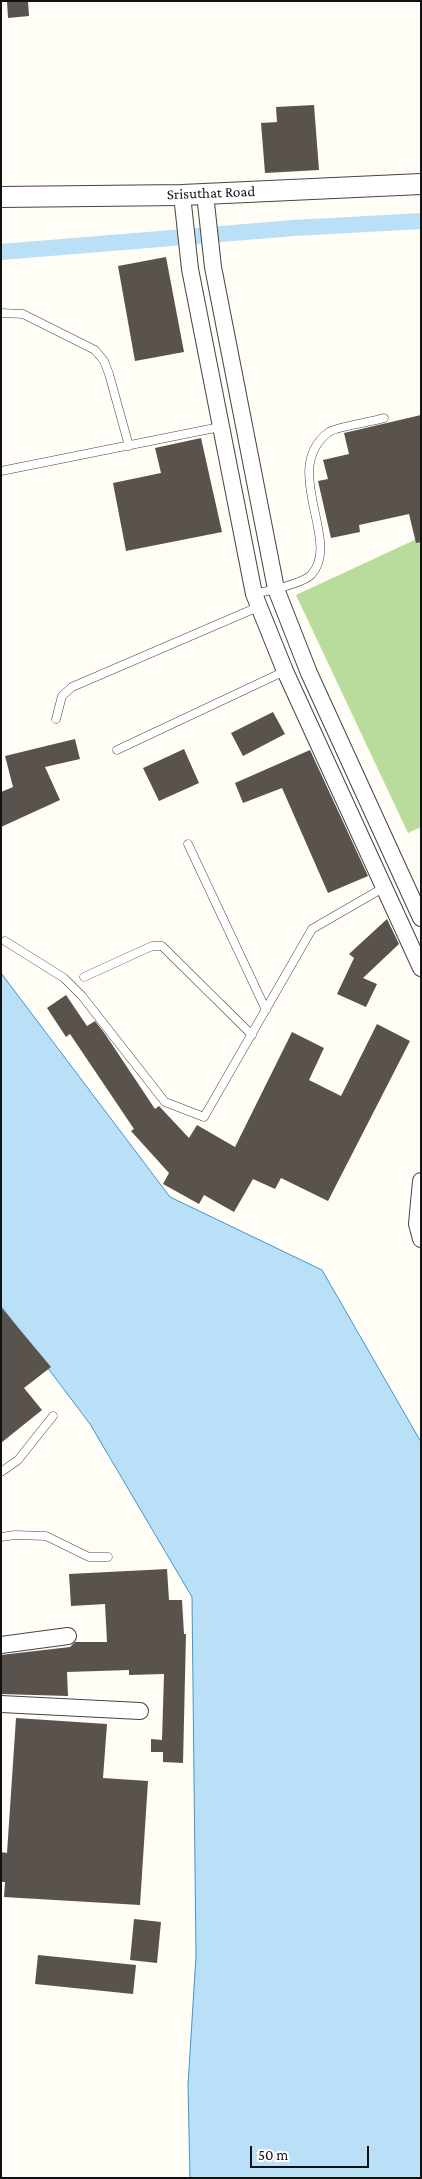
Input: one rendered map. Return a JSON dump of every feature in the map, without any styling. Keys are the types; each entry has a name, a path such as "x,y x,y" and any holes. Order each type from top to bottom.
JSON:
{"street":[{"name":"Srisuthat Road","path":"1,197 182,195 421,184"},
{"path":"205,194 206,218 213,267 276,589 309,673 421,918"},
{"path":"182,195 190,269 256,600 285,671 421,968"},
{"path":"421,1181 417,1224 421,1238"},
{"path":"1,1645 68,1636"},
{"path":"1,1704 140,1711"}],"lane":[{"path":"1,313 23,314 95,350 104,361 109,374 129,446"},
{"path":"56,718 62,696 72,687 276,589 311,576 321,558 309,484 310,462 317,444 330,431 384,418"},
{"path":"1,471 220,426"},
{"path":"117,750 285,671"},
{"path":"188,844 266,1010"},
{"path":"5,941 64,978 82,996 165,1102 204,1117 312,930 383,888"},
{"path":"84,977 152,946 162,946 252,1035"},
{"path":"1,1472 18,1460 54,1416"},
{"path":"1,1537 14,1535 46,1536 89,1557 108,1557"}],"green space":[{"path":"421,537 421,827 408,833 296,595"}],"water":[{"path":"1,973 170,1197 322,1270 421,1442 421,2178 190,2178 188,2085 196,1956 192,1597 90,1424 1,1306"}],"building":[{"path":"7,1 28,1 29,16 8,18"},
{"path":"314,105 319,170 265,173 261,123 277,122 276,107"},
{"path":"166,257 184,352 135,361 118,266"},
{"path":"421,415 421,542 416,543 409,514 359,525 360,532 331,538 318,481 328,479 323,460 349,454 344,433"},
{"path":"201,438 222,532 126,551 113,483 161,473 155,448"},
{"path":"273,712 285,734 243,756 231,733"},
{"path":"75,739 80,759 45,767 60,800 1,827 1,792 13,787 5,756"},
{"path":"184,749 199,783 159,801 143,768"},
{"path":"310,750 368,876 328,893 282,788 243,803 235,783"},
{"path":"387,919 399,944 363,978 377,984 366,1007 337,994 354,958 349,954"},
{"path":"66,995 87,1026 95,1021 155,1109 159,1106 189,1138 197,1125 235,1147 292,1032 324,1048 309,1080 341,1096 377,1024 410,1041 328,1201 281,1178 275,1189 253,1179 234,1212 204,1195 199,1204 163,1184 169,1173 131,1131 134,1129 70,1034 66,1037 47,1008"},
{"path":"1,1307 51,1367 24,1388 42,1410 1,1443"},
{"path":"167,1569 169,1600 182,1600 184,1634 186,1634 183,1763 163,1762 163,1752 151,1752 151,1739 162,1740 164,1674 129,1675 129,1670 67,1672 68,1696 1,1694 1,1655 70,1647 75,1642 107,1642 105,1604 71,1606 69,1574"},
{"path":"16,1718 107,1724 103,1778 148,1781 140,1905 4,1897 5,1882 1,1882 1,1852 7,1853"},
{"path":"134,1919 161,1922 157,1963 130,1960"},
{"path":"38,1955 136,1965 133,1994 35,1984"}],"waterway":[{"path":"1,252 294,228 421,221"}]}
